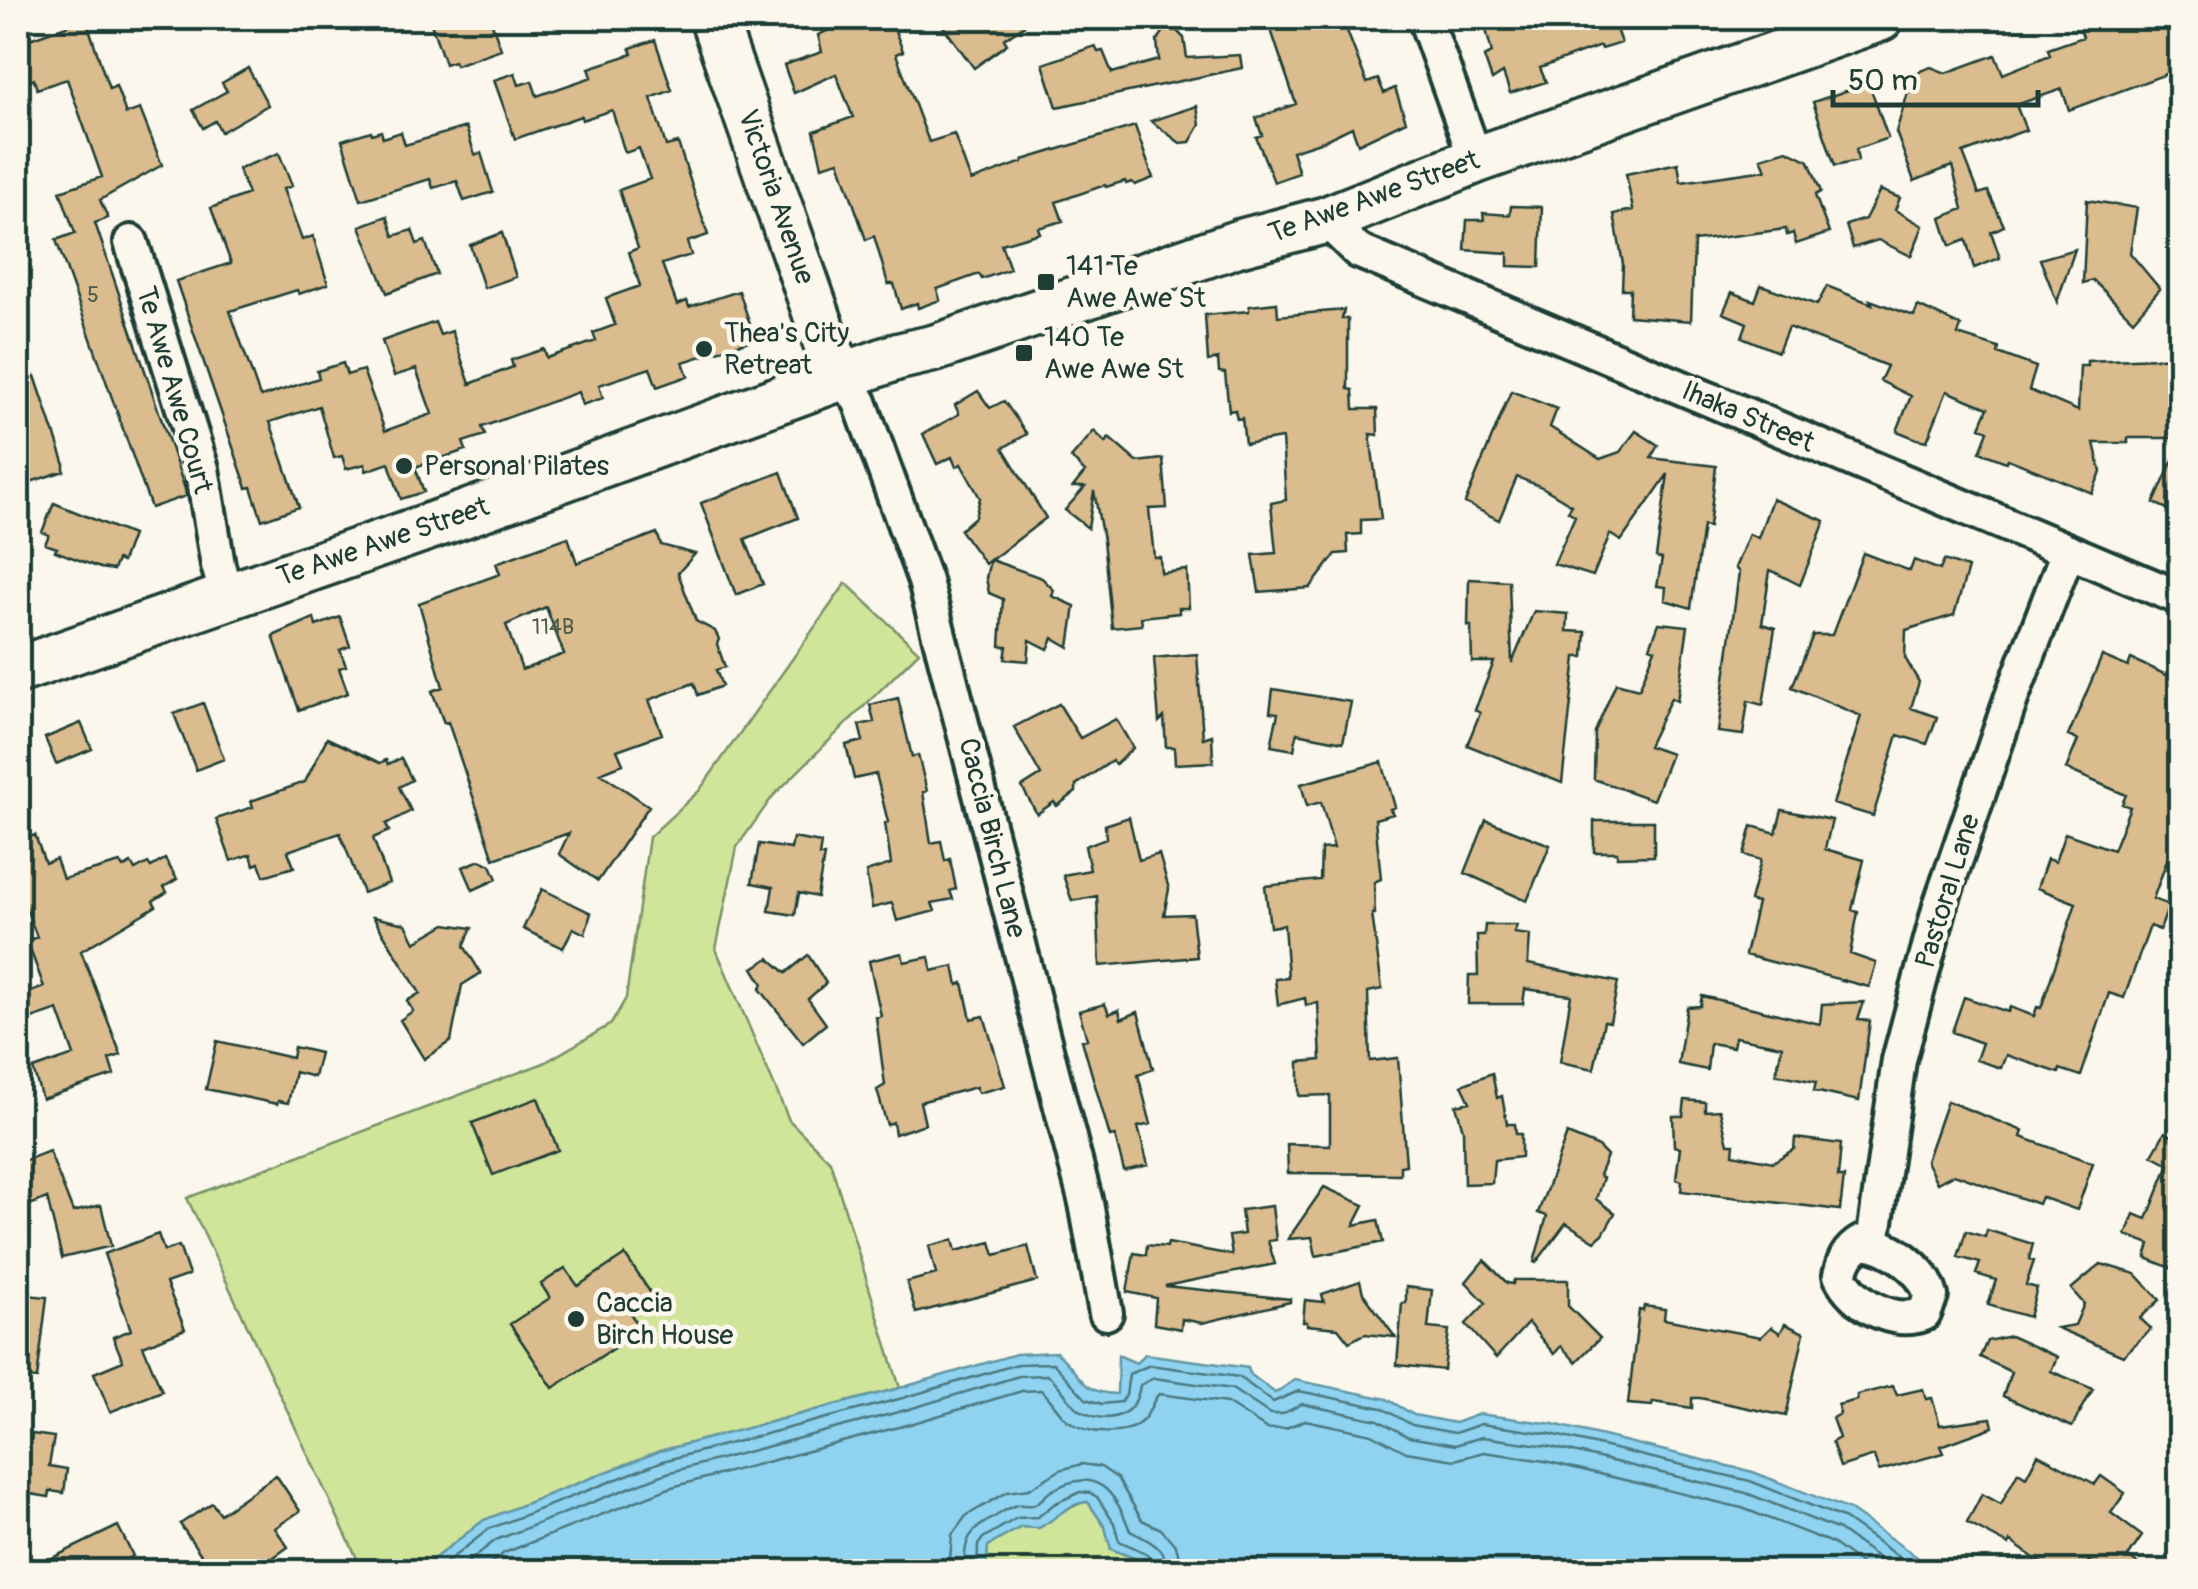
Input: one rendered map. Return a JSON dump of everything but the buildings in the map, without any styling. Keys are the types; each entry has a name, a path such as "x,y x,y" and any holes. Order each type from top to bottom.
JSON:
{"main road":[{"name":"Victoria Avenue","path":"713,18 831,355 843,375"},
{"name":"Te Awe Awe Street","path":"18,668 478,510 843,375 936,348 1238,243 1326,220 1476,160 1880,18"}],"street":[{"path":"1425,18 1476,160"},
{"name":"Ihaka Street","path":"1326,220 1358,251 2180,598"},
{"name":"Te Awe Awe Court","path":"131,242 202,469 218,565 228,597"},
{"name":"Caccia Birch Lane","path":"843,375 860,402 926,581 1086,1203 1106,1313"},
{"name":"Pastoral Lane","path":"1873,1243 1899,1060 1940,906 2011,698 2068,551"}],"green space":[{"path":"846,583 919,652 773,796 737,847 716,949 789,1120 830,1161 900,1388 660,1451 484,1520 418,1571 363,1571 187,1198 544,1063 611,1024 626,998 649,837 699,791"},
{"path":"1088,1502 1105,1527 1111,1549 1137,1559 1150,1571 986,1572 988,1546 1021,1527 1039,1528"}],"water":[{"path":"1056,1352 1088,1386 1105,1393 1117,1394 1118,1355 1136,1363 1145,1354 1248,1368 1250,1374 1275,1393 1295,1380 1387,1399 1414,1415 1455,1423 1479,1414 1553,1424 1753,1472 1850,1510 1937,1571 1150,1571 1137,1559 1111,1549 1105,1527 1088,1502 1068,1508 1039,1528 1021,1527 988,1546 986,1571 418,1571 484,1520 660,1451 1016,1354"}],"place":[{"name":"141 Te Awe Awe St","path":"1046,282"},
{"name":"Thea's City Retreat","path":"704,349"},
{"name":"140 Te Awe Awe St","path":"1024,353"},
{"name":"Personal Pilates","path":"404,466"},
{"name":"Caccia Birch House","path":"576,1319"}]}
